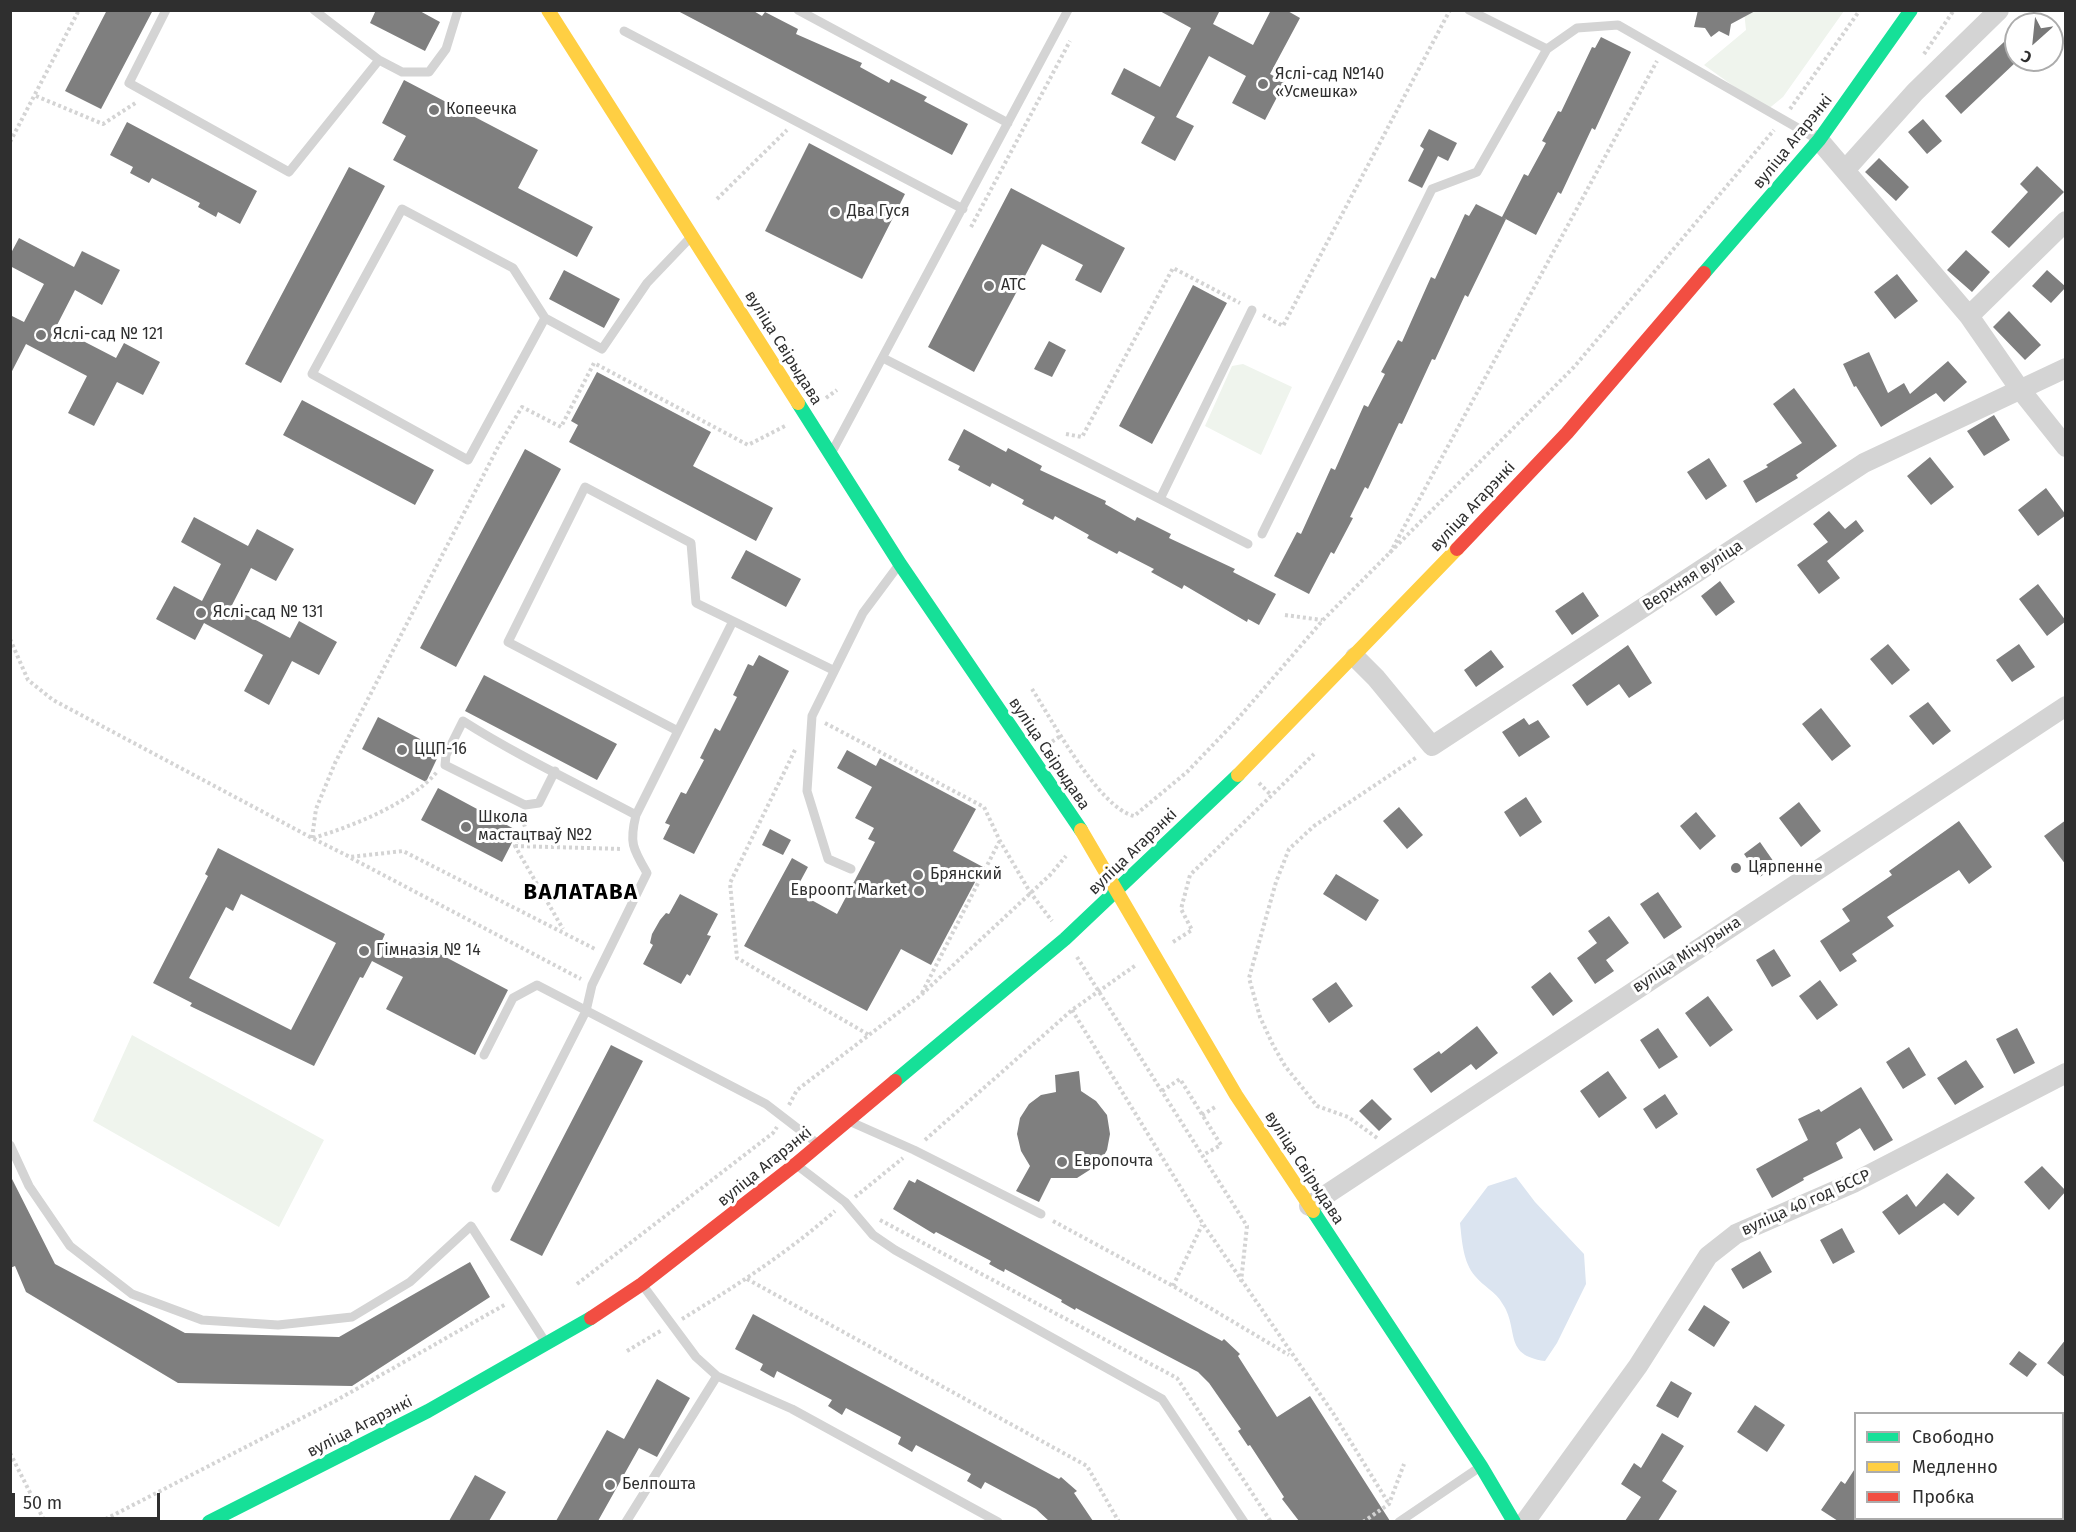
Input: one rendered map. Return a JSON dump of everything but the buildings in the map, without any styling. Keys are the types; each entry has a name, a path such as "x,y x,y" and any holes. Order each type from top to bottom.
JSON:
{"main road":[{"name":"вуліца Свірыдава","path":"548,10 900,564 1081,830 1156,954 1236,1095 1482,1466 1514,1521"},
{"name":"вуліца Агарэнкі","path":"209,1521 428,1411 599,1313 642,1284 849,1121 1065,939 1118,891 1355,657 1567,433 1819,140 1911,10"}],"street":[{"path":"1846,169 1915,92 1999,10"},
{"path":"1819,140 1969,316 2019,388 2066,447"},
{"path":"1969,316 2066,221"},
{"name":"Верхняя вуліца","path":"1432,746 1450,737 1864,463 2019,388 2066,368"},
{"path":"1355,657 1376,678 1432,746"},
{"name":"вуліца Мічурына","path":"1309,1206 2066,706"},
{"name":"вуліца 40 год БССР","path":"1525,1521 1638,1366 1689,1282 1708,1256 1736,1234 1853,1183 2066,1073"}],"lane":[{"path":"166,10 129,83 289,172 379,60"},
{"path":"314,10 379,60 402,72 429,72 446,49 458,10"},
{"path":"798,10 1008,123"},
{"path":"830,454 1068,10"},
{"path":"1469,10 1548,49"},
{"path":"1262,534 1432,189 1478,172 1548,49 1577,28 1618,25 1819,140"},
{"path":"624,31 963,209"},
{"path":"545,318 468,459 312,375 402,209 513,268 545,318 602,350 647,283 693,235"},
{"path":"1160,499 1252,310"},
{"path":"883,358 1248,544"},
{"path":"676,730 508,642 585,487 691,543 696,603 833,670"},
{"path":"851,868 828,859 807,791 812,716 862,613 900,564"},
{"path":"496,1188 586,1011 592,985 647,873 634,849 631,837 636,815 676,730 733,621"},
{"path":"555,771 539,803 525,805 445,765 446,755 463,721 636,815"},
{"path":"484,1054 513,998 537,985 766,1104 819,1145"},
{"path":"849,1121 914,1150 1041,1214"},
{"path":"10,1145 29,1186 70,1246 132,1294 202,1320 278,1325 352,1317 410,1282 471,1226 546,1342"},
{"path":"796,1164 845,1202 873,1235 895,1250 1162,1399 1244,1521"},
{"path":"642,1284 696,1357 717,1376 792,1409 998,1521"},
{"path":"626,1521 717,1376"},
{"path":"1399,1521 1482,1466"}],"path":[{"path":"10,141 36,96 79,10"},
{"path":"1061,434 1082,436 1173,268 1283,326 1450,10"},
{"path":"1032,690 1095,786 1123,814 1134,816 1187,772 1235,722 1323,620 1574,367 1783,119 1860,10"},
{"path":"1026,126 1075,32"},
{"path":"1390,553 1658,60 1668,65"},
{"path":"36,96 103,124 149,94"},
{"path":"717,199 788,129 798,134"},
{"path":"312,838 316,809 335,763 488,464 522,407 561,427 594,363 748,445 788,424"},
{"path":"826,398 837,390"},
{"path":"1285,615 1323,620"},
{"path":"10,639 28,680 53,700 592,985"},
{"path":"812,716 984,807 1000,841 1030,892 1099,990 1247,1226 1241,1282"},
{"path":"1392,1150 1348,1117 1317,1106 1285,1066 1273,1045 1260,1017 1249,978 1276,882 1289,849 1314,826 1432,746"},
{"path":"796,747 730,883 737,958 869,1035"},
{"path":"627,1351 747,1279 797,1245 845,1202 857,1196 914,1150 1072,1010 1192,930 1182,909 1190,875 1314,754"},
{"path":"312,838 346,828 423,788 438,772 446,776"},
{"path":"514,846 525,827 521,817"},
{"path":"920,996 1000,841"},
{"path":"514,846 634,849"},
{"path":"514,846 564,931"},
{"path":"350,857 402,851 564,931 606,956"},
{"path":"577,1284 773,1133 797,1090 920,996 1066,856"},
{"path":"1072,1010 1203,1224 1292,1357 1333,1413 1389,1504"},
{"path":"1162,1091 1180,1080 1221,1144 1203,1155"},
{"path":"1041,1214 1173,1286 1292,1357"},
{"path":"1173,1286 1203,1224"},
{"path":"747,1279 1087,1466 1119,1521"},
{"path":"100,1521 337,1400 516,1298"},
{"path":"10,1453 45,1521"},
{"path":"1363,1521 1389,1504 1404,1464"}],"shaded area":[{"path":"1744,11 1844,11 1783,97 1767,110 1704,65 1746,30"},
{"path":"1243,364 1292,387 1261,455 1205,426 1232,366"},
{"path":"132,1035 324,1140 279,1227 93,1121"},
{"path":"1516,1177 1535,1202 1584,1254 1586,1284 1557,1343 1545,1361 1532,1358 1517,1347 1507,1313 1499,1299 1478,1280 1471,1270 1462,1244 1460,1223 1488,1186"}],"traffic: fast":[{"path":"1704,273 1819,140 1911,10"},
{"path":"798,403 900,564 1081,830"},
{"path":"895,1081 1065,939 1238,775"},
{"path":"1313,1211 1481,1466 1514,1522"},
{"path":"209,1522 428,1411 591,1318"}],"traffic: slow":[{"path":"548,10 798,403"},
{"path":"1238,775 1457,549"},
{"path":"1081,830 1236,1095 1313,1211"}],"traffic: jam":[{"path":"1457,549 1567,433 1704,273"},
{"path":"591,1318 642,1284 796,1164 895,1081"}],"place":[{"name":"Яслі-сад №140 «Усмешка»","path":"1263,84"},
{"name":"Копеечка","path":"434,110"},
{"name":"Два Гуся","path":"835,212"},
{"name":"АТС","path":"989,286"},
{"name":"Яслі-сад № 121","path":"41,335"},
{"name":"Яслі-сад № 131","path":"201,613"},
{"name":"ЦЦП-16","path":"402,750"},
{"name":"Школа мастацтваў №2","path":"466,827"},
{"name":"Цярпенне","path":"1736,868"},
{"name":"Брянский","path":"918,875"},
{"name":"Евроопт Market","path":"919,891"},
{"name":"Гімназія № 14","path":"364,951"},
{"name":"Европочта","path":"1062,1162"},
{"name":"Белпошта","path":"610,1485"}],"district":[{"name":"ВАЛАТАВА","path":"581,893"}]}
